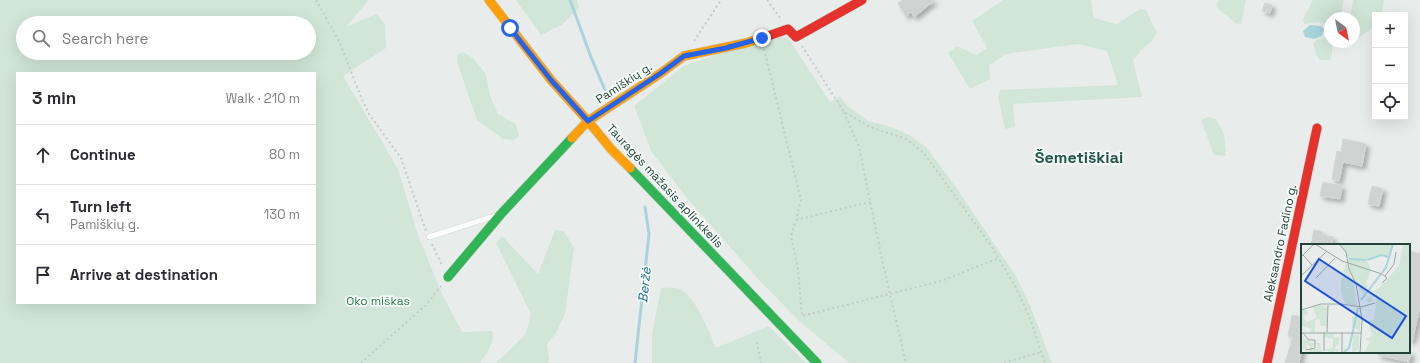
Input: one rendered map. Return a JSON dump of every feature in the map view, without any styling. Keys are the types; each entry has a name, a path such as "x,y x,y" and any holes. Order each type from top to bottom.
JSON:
{"street":[{"name":"Tauragės mažasis aplinkkelis","path":"489,0 551,80 588,121 611,150 817,363"},
{"path":"788,28 796,37 862,0"},
{"name":"Pamiškių g.","path":"448,277 501,214 588,121 684,56 726,48 762,38 788,28"},
{"name":"Aleksandro Fadino g.","path":"1267,363 1317,128"}],"lane":[{"path":"429,237 501,214"}],"path":[{"path":"316,0 339,41 369,114 401,158 429,237 448,277 426,305 361,363"},
{"path":"693,43 721,0"},
{"path":"767,0 788,28"},
{"path":"796,37 844,112 859,147 906,363"},
{"path":"762,38 801,200 791,236 798,269 802,316 941,282 999,258"},
{"path":"844,112 870,127 906,139 923,152 999,258 1015,286 1030,318 1045,363"},
{"path":"796,220 870,202"},
{"path":"756,342 761,363"},
{"path":"1004,363 1041,352"}],"green space":[{"name":"Oko miškas","path":"0,0 367,0 368,1 346,27 377,14 385,24 386,48 343,76 398,169 419,238 443,296 462,332 492,331 492,343 480,363 0,363"},
{"path":"516,0 577,0 579,8 563,24 541,35"},
{"path":"1003,0 1091,0 1094,18 1117,24 1140,9 1146,10 1157,33 1152,41 1141,50 1133,61 1142,97 1013,104 1015,127 1005,129 998,97 1000,90 1118,85 1107,51 1078,44 1006,54 989,65 990,79 970,89 948,53 957,46 976,55 987,48 972,21"},
{"path":"1219,0 1246,0 1241,24 1235,23 1220,10 1216,5"},
{"path":"1313,0 1344,0 1341,12 1324,12 1324,24 1319,22 1304,24 1303,19"},
{"path":"1353,0 1384,0 1382,12 1372,12 1372,28 1360,37 1360,12 1351,12"},
{"path":"781,37 788,38 830,102 840,96 848,106 868,121 892,127 911,136 927,148 955,186 1016,276 1030,305 1052,363 849,363 797,319 760,281 686,197 651,151 634,106 684,66 715,55"},
{"path":"1324,38 1324,48 1332,48 1330,60 1320,60 1316,54 1313,44 1316,40"},
{"path":"463,52 473,58 486,74 490,96 498,114 516,124 519,137 513,140 503,139 477,120 457,62 457,55"},
{"path":"1208,117 1216,119 1224,134 1226,156 1214,155 1201,120"},
{"path":"555,230 564,231 574,248 565,314 556,333 547,344 548,363 496,363 526,334 531,314 496,243 502,236 538,274"},
{"path":"661,288 678,288 694,302 703,318 717,351 716,348 769,326 806,363 652,363 652,334"}],"water":[{"path":"1310,25 1321,26 1324,29 1322,36 1314,39 1305,37 1303,31"}],"building":[{"path":"903,0 935,0 914,17 911,12 906,16 898,3"},
{"path":"1265,3 1272,5 1270,13 1262,11"},
{"path":"1343,139 1366,144 1362,166 1343,162 1339,181 1332,179 1337,151 1341,152"},
{"path":"1323,182 1342,186 1340,199 1320,196"},
{"path":"1372,186 1383,189 1379,206 1368,204"},
{"path":"1314,230 1322,232 1321,235 1333,237 1332,244 1311,244"},
{"path":"1410,251 1420,254 1420,308 1412,341 1410,340"},
{"path":"1292,315 1301,317 1301,353 1299,363 1285,363 1293,337 1288,336"},
{"path":"1411,352 1409,362 1378,355 1378,353"}],"waterway":[{"name":"Beržė","path":"570,0 605,90"},
{"name":"Beržė","path":"635,363 649,234 645,207"}],"traffic: fast":[{"path":"448,277 501,214 572,138"},
{"path":"630,168 817,363"}],"traffic: slow":[{"path":"489,0 551,80 611,149 630,168"},
{"path":"572,138 588,121 684,56 746,43 768,36"}],"traffic: jam":[{"path":"768,36 788,29 796,37 862,0"},
{"path":"1267,363 1317,128"}],"district":[{"name":"Šemetiškiai","path":"1079,157"}],"route":[{"path":"510,28 551,80 588,121 684,56 726,48 762,38"}]}
